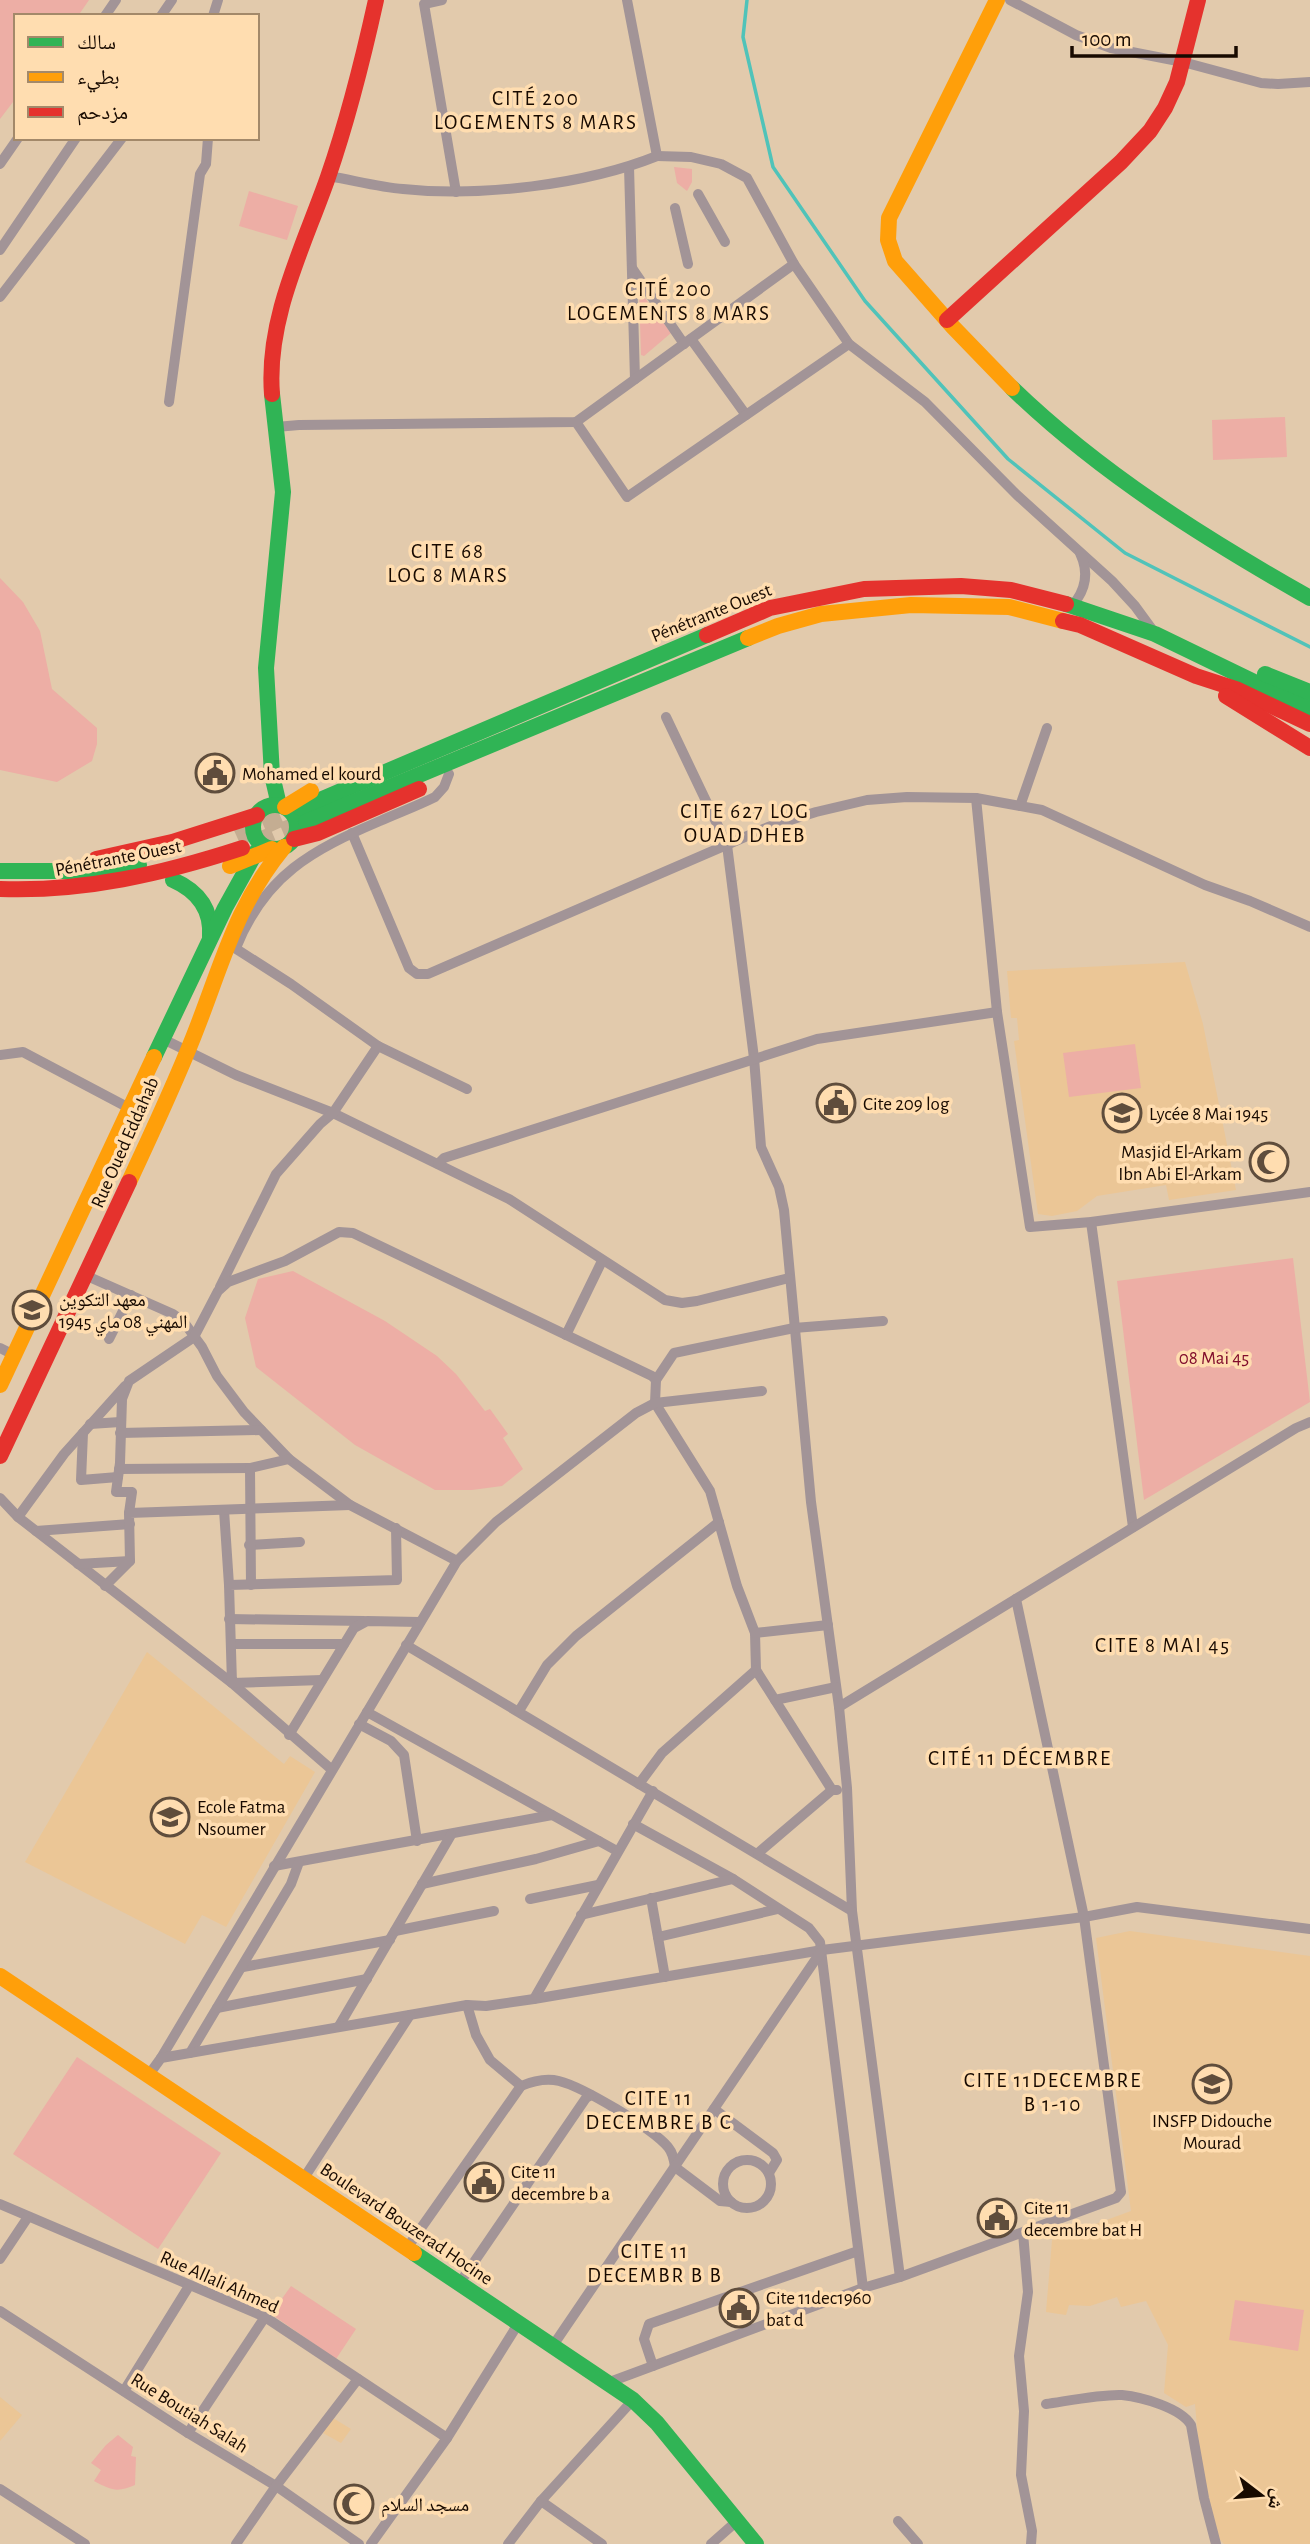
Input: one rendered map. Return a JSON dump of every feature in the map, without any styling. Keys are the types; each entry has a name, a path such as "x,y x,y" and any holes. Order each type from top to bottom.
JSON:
{"main road":[{"path":"263,846 254,833 254,827 268,793 272,775 266,668 283,492 272,395 275,341 284,304 347,122 376,0"},
{"path":"997,0 889,218 886,229 889,251 947,320 1056,428 1170,514 1310,598"},
{"path":"947,320 1149,133 1166,107 1183,62 1198,0"},
{"name":"Pénétrante Ouest","path":"293,811 770,608 821,596 875,589 961,586 1011,590 1072,606 1155,635 1310,709"},
{"name":"Pénétrante Ouest","path":"293,811 496,743 778,626 821,614 866,608 911,605 1009,607 1080,625 1310,724"},
{"path":"1203,657 1246,667 1310,692"},
{"path":"1196,676 1310,748"},
{"path":"0,1385 7,1352 208,944 263,846 326,830 449,774 496,743"},
{"path":"105,883 134,886 173,880 226,867 263,846 296,821 272,775"},
{"path":"71,871 93,860 172,842 259,812 293,811"},
{"name":"Pénétrante Ouest","path":"0,871 71,871 141,865 263,846"},
{"name":"Pénétrante Ouest","path":"0,889 37,892 105,883 175,870 263,846"},
{"name":"Rue Oued Eddahab","path":"0,1456 87,1276 188,1050 232,945 249,893 263,871 263,846"},
{"path":"173,880 194,891 207,910 210,921 208,944"},
{"name":"Boulevard Bouzerad Hocine","path":"0,1976 633,2400 657,2423 756,2544"}],"street":[{"path":"442,0 424,4 456,192"},
{"path":"628,0 657,156"},
{"path":"1010,0 1076,35 1111,48 1183,62 1261,83 1310,82"},
{"path":"0,164 17,140"},
{"path":"0,250 75,140"},
{"path":"0,297 120,140"},
{"path":"169,402 200,174 206,164 208,140"},
{"path":"328,176 401,189 456,192 529,187 629,167 657,156 691,158 721,164 747,178 794,264 849,344 925,402 1017,495 1112,581 1135,606 1155,635"},
{"path":"629,167 635,379"},
{"path":"698,194 724,242"},
{"path":"675,208 688,264"},
{"path":"276,427 576,422 794,264"},
{"path":"632,267 746,415"},
{"path":"576,422 627,497 849,344"},
{"path":"1072,606 1085,582 1085,564 1077,548"},
{"path":"666,717 727,845 754,1058 761,1147 779,1187 784,1210 811,1502 839,1707 847,1788 852,1910 900,2277"},
{"path":"1020,806 1047,728"},
{"path":"449,774 444,787 435,797 352,833 295,865 269,889 232,945 378,1046 467,1088"},
{"path":"352,833 409,968 421,975 768,827 867,800 907,797 976,798 1042,810 1205,885 1310,927"},
{"path":"976,798 998,1012 1030,1227 1091,1222 1310,1192"},
{"path":"439,1164 444,1158 817,1039 998,1012"},
{"path":"163,1039 236,1075 333,1113 509,1199 665,1300 682,1303 789,1278"},
{"path":"18,1517 64,1454 129,1381 194,1337 276,1174 333,1113 378,1046"},
{"path":"0,1055 23,1052 129,1108"},
{"path":"1091,1222 1133,1527"},
{"path":"218,1291 228,1282 285,1261 345,1231 656,1380"},
{"path":"566,1335 603,1261"},
{"path":"87,1276 183,1321 217,1376 289,1460 350,1505 457,1561"},
{"path":"109,1339 131,1295"},
{"path":"832,1790 756,1670 755,1633 710,1491 655,1403 656,1380 674,1353 794,1328 883,1321"},
{"path":"105,1586 130,1561 129,1518 132,1492 116,1492 122,1399 129,1381"},
{"path":"148,2076 457,1561 496,1522 636,1413 655,1403 762,1391"},
{"path":"839,1707 1296,1427 1310,1422"},
{"path":"87,1429 261,1430"},
{"path":"87,1429 81,1480 118,1473 250,1468 289,1460"},
{"path":"250,1468 251,1585"},
{"path":"0,1498 18,1517 232,1683 331,1769"},
{"path":"36,1531 129,1518 224,1510 350,1505"},
{"path":"224,1510 232,1683"},
{"path":"519,1711 547,1665 576,1636 719,1522"},
{"path":"229,1585 397,1580 396,1528"},
{"path":"249,1545 300,1542"},
{"path":"78,1564 130,1561"},
{"path":"607,2383 863,2288 1023,2233 1116,2198 1121,2192 1084,1917 1016,1599"},
{"path":"229,1619 420,1622"},
{"path":"289,1735 354,1628 367,1621"},
{"path":"755,1633 828,1625"},
{"path":"231,1644 344,1644"},
{"path":"406,1645 852,1910"},
{"path":"639,1784 662,1753 756,1670"},
{"path":"232,1683 322,1681"},
{"path":"775,1700 836,1687"},
{"path":"367,1712 617,1851"},
{"path":"359,1724 391,1741 404,1755 417,1841"},
{"path":"758,1853 832,1790 847,1788"},
{"path":"534,1999 653,1791"},
{"path":"274,1866 552,1815"},
{"path":"633,1824 733,1879 809,1928 820,1942 863,2288"},
{"path":"339,2026 451,1835"},
{"path":"422,1884 536,1859 599,1841"},
{"path":"190,2053 291,1884 299,1862"},
{"path":"581,1915 733,1879"},
{"path":"530,1899 598,1885"},
{"path":"651,1898 665,1977"},
{"path":"161,2058 467,2005 486,2006 534,1999 822,1950 1084,1917 1137,1906 1310,1929"},
{"path":"658,1937 778,1909"},
{"path":"243,1966 494,1911"},
{"path":"552,2347 822,1950"},
{"path":"217,2008 367,1979"},
{"path":"467,2005 476,2035 490,2060 521,2085"},
{"path":"304,2178 410,2015"},
{"path":"407,2248 521,2085 536,2081 556,2080 591,2095 663,2141 673,2156 674,2167 720,2202 731,2202 744,2208 757,2206 770,2192 769,2174 777,2160 773,2153 714,2109"},
{"path":"459,2284 586,2098 591,2095"},
{"path":"731,2202 726,2196 723,2181 725,2173 736,2162 751,2159 759,2162 769,2174"},
{"name":"Rue Allali Ahmed","path":"0,2204 265,2317 447,2438"},
{"path":"0,2259 28,2217"},
{"path":"1023,2233 1028,2292 1019,2356 1024,2411 1021,2475 1032,2531 1031,2544"},
{"path":"653,2366 644,2339 649,2324 858,2251"},
{"path":"124,2391 189,2286"},
{"name":"Rue Boutiah Salah","path":"0,2311 188,2433 276,2486 359,2544"},
{"path":"188,2433 265,2317"},
{"path":"371,2544 447,2438 518,2324"},
{"path":"236,2544 276,2486 358,2379"},
{"path":"1046,2404 1122,2395 1163,2406 1186,2417 1191,2425 1204,2498 1216,2544"},
{"path":"508,2544 541,2501 633,2400"},
{"path":"0,2489 85,2544"},
{"path":"541,2501 603,2544"},
{"path":"711,2544 737,2521"},
{"path":"898,2521 918,2544"}],"shaded area":[{"name":"Lycée 8 Mai 1945","path":"1185,962 1203,1024 1236,1190 1169,1200 1166,1185 1097,1196 1077,1211 1052,1216 1038,1214 1014,1041 1019,1040 1017,1018 1011,1018 1007,971"},
{"name":"Ecole Fatma Nsoumer","path":"147,1652 284,1764 290,1756 315,1772 226,1927 202,1915 185,1944 25,1862"},
{"name":"INSFP Didouche Mourad","path":"1130,1931 1310,1956 1310,2544 1224,2544 1214,2533 1200,2461 1195,2404 1186,2407 1164,2393 1168,2345 1146,2301 1121,2307 1117,2297 1090,2306 1069,2305 1066,2315 1046,2312 1052,2240 1131,2211 1096,1938"},
{"path":"0,2397 22,2415 0,2441"},
{"path":"333,2418 351,2429 341,2443 323,2433"}],"green space":[{"path":"0,0 89,0 79,14 14,14 14,101 0,119"},
{"path":"674,167 692,169 692,182 687,191 677,183"},
{"path":"249,191 298,206 287,240 239,226"},
{"path":"639,290 671,333 644,356 641,355"},
{"path":"1285,417 1287,457 1213,460 1212,420"},
{"path":"0,578 23,602 40,631 52,689 97,728 97,744 92,761 57,782 0,770"},
{"path":"1135,1044 1141,1088 1069,1097 1063,1053"},
{"name":"08 Mai 45","path":"1293,1258 1310,1402 1144,1500 1117,1281"},
{"path":"293,1271 385,1321 437,1356 456,1374 485,1411 490,1409 508,1434 503,1438 523,1469 502,1486 472,1490 435,1490 355,1445 256,1367 245,1318 258,1279"},
{"path":"77,2057 221,2153 158,2249 13,2154"},
{"path":"291,2286 356,2329 336,2359 271,2314"},
{"path":"1235,2300 1304,2310 1298,2351 1229,2340"},
{"path":"118,2435 133,2447 131,2456 136,2457 135,2485 119,2490 94,2481 101,2470 91,2463"}],"waterway":[{"path":"747,0 743,37 773,167 865,301 1008,459 1125,553 1310,647"}],"tunnel":[{"path":"237,837 301,808"},
{"path":"256,843 306,822"}],"traffic: fast":[{"path":"1012,388 1117,476 1192,528 1310,598"},
{"path":"272,394 283,492 266,668 272,775 279,805"},
{"path":"1066,604 1155,634 1310,709"},
{"path":"301,808 707,635"},
{"path":"306,822 748,638"},
{"path":"1265,674 1310,692"},
{"path":"275,805 290,812 297,827 290,842 275,849 260,842 253,827 260,812 275,805"},
{"path":"154,1057 225,908 256,852"},
{"path":"0,871 71,871 139,865"},
{"path":"173,880 190,890 202,902 209,918 210,937"},
{"path":"414,2253 633,2400 657,2423 756,2544"}],"traffic: slow":[{"path":"997,0 889,218 888,240 895,261 1012,388"},
{"path":"748,638 821,614 911,605 1009,607 1063,621"},
{"path":"285,807 311,791"},
{"path":"129,1182 182,1065 233,932 254,889 284,847"},
{"path":"230,866 272,849"},
{"path":"0,1385 154,1057"},
{"path":"0,1976 414,2253"}],"traffic: jam":[{"path":"272,394 272,366 281,310 342,133 376,0"},
{"path":"947,320 1121,162 1150,131 1177,82 1198,0"},
{"path":"707,635 770,608 864,589 961,586 1011,590 1066,604"},
{"path":"1063,621 1080,625 1196,676 1236,689 1310,724"},
{"path":"1226,696 1310,748"},
{"path":"294,839 318,833 419,789"},
{"path":"96,859 172,842 257,815"},
{"path":"0,889 62,888 122,879 182,866 242,848"},
{"path":"0,1456 129,1182"}],"place":[{"name":"Mohamed el kourd","path":"215,773"},
{"name":"Cite 209 log","path":"836,1103"},
{"name":"Lycée 8 Mai 1945","path":"1122,1113"},
{"name":"Masjid El-Arkam Ibn Abi El-Arkam","path":"1269,1162"},
{"name":"معهد التكوين المهني 08 ماي 1945","path":"32,1310"},
{"name":"Ecole Fatma Nsoumer","path":"170,1817"},
{"name":"INSFP Didouche Mourad","path":"1212,2084"},
{"name":"Cite 11 decembre b a","path":"484,2182"},
{"name":"Cite 11 decembre bat H","path":"997,2218"},
{"name":"Cite 11dec1960 bat d","path":"739,2308"},
{"name":"مسجد السلام","path":"354,2504"}],"district":[{"name":"CITÉ 200 LOGEMENTS 8 MARS","path":"536,110"},
{"name":"CITÉ 200 LOGEMENTS 8 MARS","path":"669,301"},
{"name":"CITE 68 LOG 8 MARS","path":"448,563"},
{"name":"CITE 627 LOG OUAD DHEB","path":"745,823"},
{"name":"CITE 8 MAI 45","path":"1163,1645"},
{"name":"CITÉ 11 DÉCEMBRE","path":"1020,1758"},
{"name":"CITE 11DECEMBRE B 1-10","path":"1053,2092"},
{"name":"CITE 11 DECEMBRE B C","path":"659,2110"},
{"name":"CITE 11 DECEMBR B B","path":"655,2263"}]}
